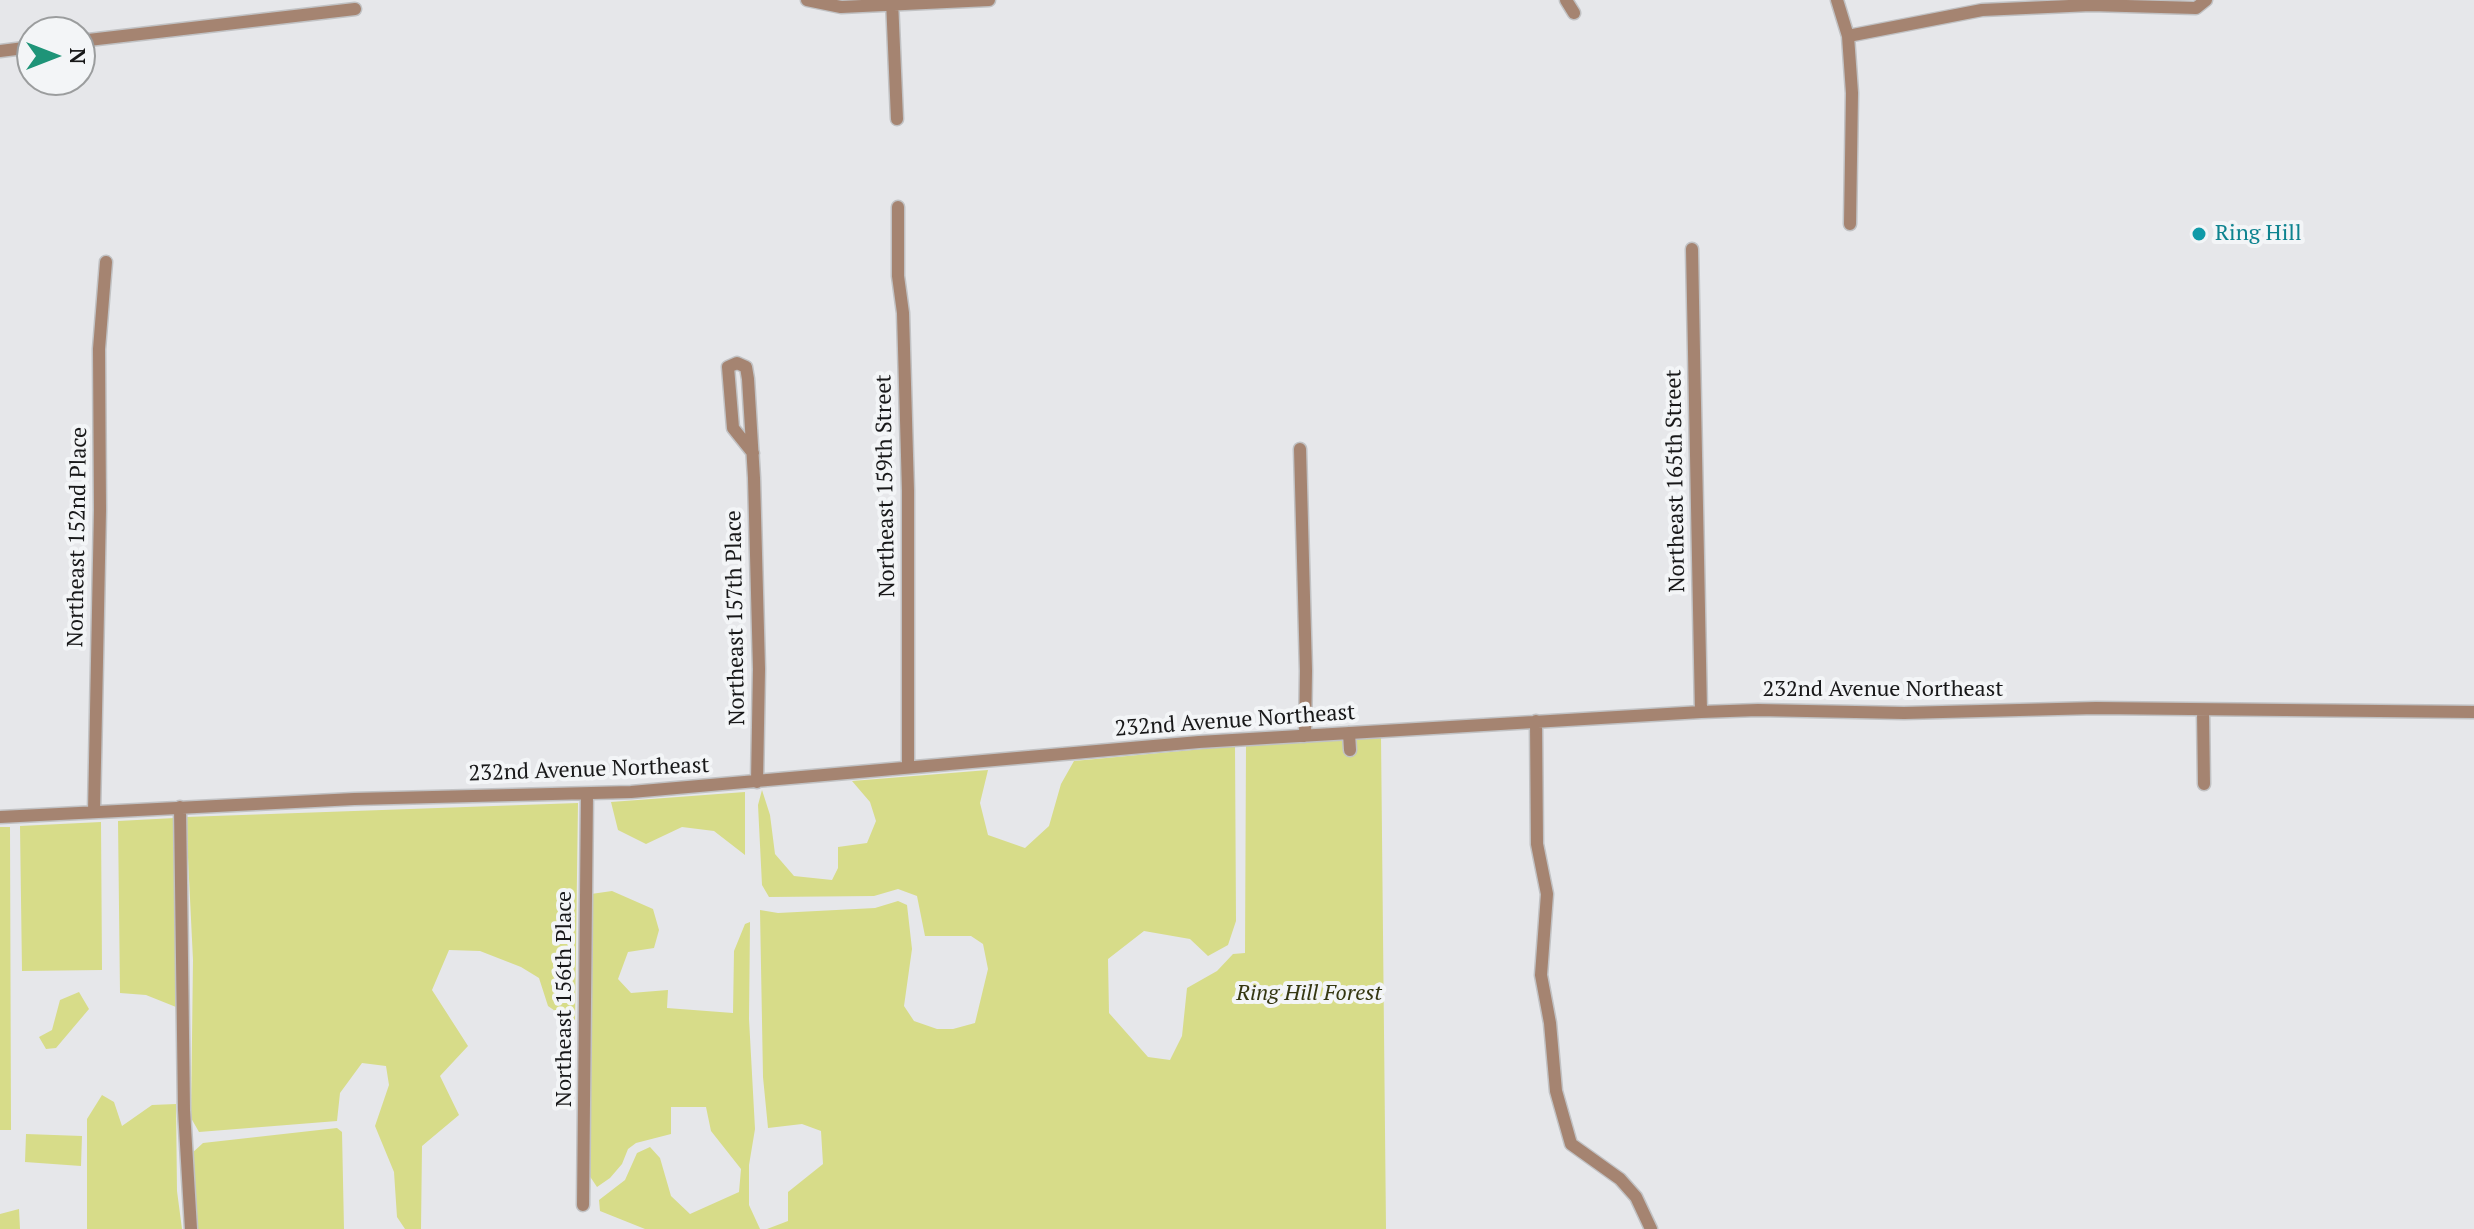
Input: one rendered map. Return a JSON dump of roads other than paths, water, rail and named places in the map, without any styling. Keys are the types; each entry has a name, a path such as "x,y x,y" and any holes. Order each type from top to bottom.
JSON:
{"street":[{"path":"807,0 841,7 989,0"},
{"path":"1566,0 1574,13"},
{"path":"1837,0 1848,36 1852,93 1850,224"},
{"path":"1848,36 1982,10 2091,5 2196,8 2206,0"},
{"path":"892,3 897,119"},
{"path":"96,39 355,9"},
{"name":"Northeast 159th Street","path":"898,207 898,276 903,313 908,491 908,766"},
{"name":"Northeast 165th Street","path":"1692,249 1701,712"},
{"name":"Northeast 152nd Place","path":"94,812 100,510 99,349 106,262"},
{"name":"Northeast 157th Place","path":"753,453 733,428 728,367 737,363 746,367 753,453 759,669 757,782"},
{"path":"1300,449 1306,655 1305,736"},
{"name":"232nd Avenue Northeast","path":"0,817 435,796 587,794 1305,736 1701,712 1904,713 2096,708 2474,712"},
{"path":"2203,711 2204,784"},
{"path":"1536,721 1537,844 1547,894 1541,975 1550,1023 1556,1091 1571,1144 1620,1179 1636,1197 1651,1229"},
{"path":"1349,733 1350,750"},
{"name":"Northeast 156th Place","path":"583,1205 587,794"},
{"path":"180,807 184,1110 191,1229"}],"place":[{"name":"Ring Hill","path":"2199,234"}],"park label":[{"name":"Ring Hill Forest","path":"1309,994"}]}
